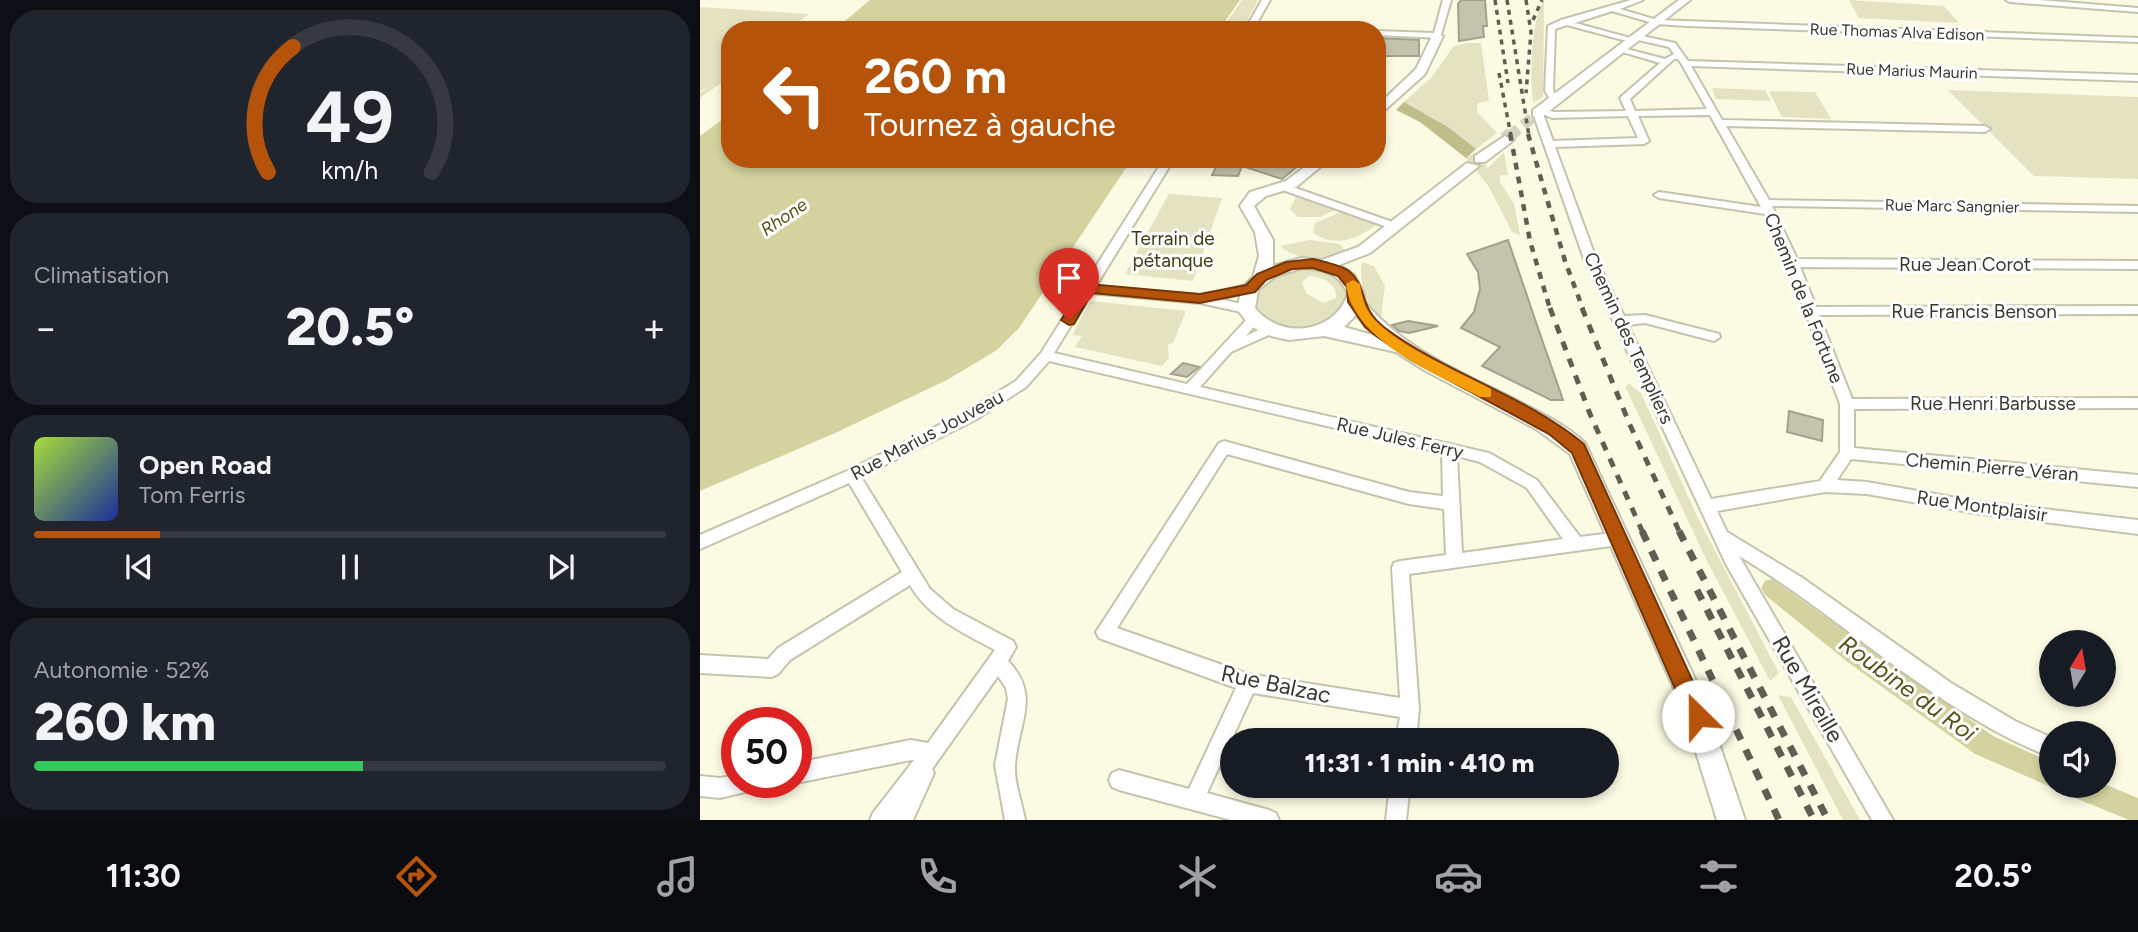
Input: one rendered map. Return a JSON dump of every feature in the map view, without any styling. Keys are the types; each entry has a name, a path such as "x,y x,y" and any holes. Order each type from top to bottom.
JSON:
{"main road":[{"path":"1540,112 1685,0"},
{"path":"1386,105 1415,80 1437,36"},
{"path":"1256,283 1280,268 1301,264 1325,265 1364,250 1505,140"},
{"path":"1301,264 1285,257 1269,244 1247,206 1256,193 1284,187 1310,168"},
{"path":"1269,244 1268,260 1256,283 1256,320 1306,334 1324,330 1345,318 1355,302 1356,294 1349,279 1325,265"},
{"path":"1349,279 1364,250"},
{"path":"1355,302 1370,323 1416,356 1568,438 1578,449 1694,705 1731,820"},
{"path":"1324,330 1373,340 1416,356"}],"street":[{"path":"1254,21 1266,0"},
{"path":"1386,33 1437,36 1447,0"},
{"path":"1555,100 1549,91 1549,32 1554,25 1639,0"},
{"path":"2010,0 2138,10"},
{"path":"2134,0 2138,4"},
{"path":"1610,8 1667,62"},
{"path":"1592,14 1639,35"},
{"path":"1562,22 1639,35"},
{"name":"Rue Thomas Alva Edison","path":"1639,35 2138,40"},
{"name":"Chemin de la Fortune","path":"1639,35 1672,45 1767,207 1793,262 1847,404 1847,453"},
{"path":"1548,144 1644,141 1625,98 1672,57 1683,60"},
{"name":"Rue Marius Maurin","path":"1683,60 2138,78"},
{"path":"1540,112 1552,115 1632,113 1985,129"},
{"name":"Chemin des Templiers","path":"1540,112 1548,144 1589,256 1732,558"},
{"name":"Rue Marius Jouveau","path":"700,542 852,475 970,416 1021,384 1046,356 1163,168"},
{"path":"1284,187 1394,226"},
{"name":"Rue Marc Sangnier","path":"1659,195 1767,207 2138,209"},
{"name":"Rue Jean Corot","path":"1793,262 2138,265"},
{"path":"1200,299 1256,283"},
{"path":"1046,356 1191,388 1256,320 1200,299 1088,289"},
{"name":"Rue Francis Benson","path":"1811,311 2138,310"},
{"path":"1620,321 1645,320 1714,337"},
{"name":"Rue Jules Ferry","path":"1191,388 1484,457 1532,484 1576,544"},
{"name":"Rue Henri Barbusse","path":"1847,404 2138,402"},
{"name":"Rue Balzac","path":"1410,709 1248,683 1105,632 1224,447 1409,498 1453,505"},
{"path":"1449,449 1454,561"},
{"path":"1708,506 1825,486 1847,453"},
{"name":"Chemin Pierre Véran","path":"1847,453 2138,481"},
{"path":"852,475 911,576 937,607 1002,654 1017,692 1017,710 1005,766 1015,820"},
{"name":"Rue Montplaisir","path":"1825,486 1867,488 1974,507 2138,527"},
{"path":"1722,537 1794,582 1883,648 2011,731 2039,742"},
{"path":"1408,728 1410,709 1400,568 1619,539"},
{"name":"Rue Mireille","path":"1732,558 1883,820"},
{"path":"700,664 772,668 784,654 911,576"},
{"path":"880,820 933,753 1002,654"},
{"path":"1195,798 1248,683"},
{"path":"812,770 911,750 933,753"},
{"path":"902,820 933,753"},
{"path":"1119,780 1195,798 1200,803 1269,820"},
{"path":"700,786 721,788"},
{"path":"1396,820 1399,798"}],"green space":[{"path":"1242,0 1258,0 1247,21 1227,21"},
{"path":"1544,0 1543,97 1533,103 1531,65 1534,36 1539,10"},
{"path":"1849,0 1944,6 1959,23 1859,18"},
{"path":"700,7 809,14 800,21 721,21 721,83 700,98 700,93 708,87 700,91"},
{"path":"1466,43 1481,43 1489,101 1478,103 1477,112 1497,133 1476,149 1448,127 1404,102 1431,78 1453,47"},
{"path":"1712,88 1765,90 1771,101 1716,99"},
{"path":"1948,90 2138,97 2138,179 2034,176"},
{"path":"1769,91 1815,92 1831,119 1782,117"},
{"path":"1504,152 1508,175 1500,175 1500,182 1514,204 1520,235 1512,232 1489,187 1466,158 1474,153 1488,168"},
{"name":"Terrain de pétanque","path":"1169,194 1222,198 1193,281 1125,274"},
{"path":"1296,197 1335,210 1320,217 1298,217 1290,209"},
{"path":"1341,212 1377,224 1346,240 1330,240 1313,233 1315,223"},
{"path":"1310,240 1340,244 1345,251 1311,258 1295,255 1280,246"},
{"path":"1362,262 1374,266 1385,286 1381,317 1388,323 1369,314 1363,291"},
{"path":"1298,270 1321,272 1339,281 1347,294 1342,308 1331,318 1300,329 1284,328 1270,323 1259,313 1255,298 1270,279","holes":["1309,276 1324,279 1332,285 1336,298 1323,303 1306,293 1302,282"]},
{"path":"1091,301 1186,311 1173,343 1168,344 1169,358 1162,366 1075,347 1082,336 1072,335"},
{"path":"1628,383 1641,393 1698,518 1779,673 1770,681 1704,555 1626,388"},
{"path":"1778,695 1791,697 1860,820 1843,820"}],"shaded area":[{"path":"1404,102 1448,127 1476,149 1466,158 1420,122 1396,110"}],"water":[{"path":"870,0 1240,0 1225,21 845,21"},
{"name":"Rhone","path":"721,121 721,168 1126,168 1019,328 997,350 947,380 833,434 700,491 700,136"}],"building":[{"path":"1461,0 1485,0 1487,26 1483,26 1484,37 1459,41 1458,4"},
{"path":"1386,38 1419,40 1419,56 1386,56"},
{"path":"1216,168 1241,168 1238,176 1212,175"},
{"path":"1248,168 1296,168 1282,179"},
{"path":"1508,240 1563,400 1551,400 1482,366 1500,347 1461,328 1474,312 1480,289 1478,272 1467,254"},
{"path":"1408,321 1438,326 1409,333 1399,331 1392,325"},
{"path":"1183,363 1199,367 1187,377 1171,374"},
{"path":"1789,411 1823,420 1822,441 1787,432"}],"waterway":[{"name":"Roubine du Roi","path":"1772,588 1857,655 1984,745 2039,770"},
{"name":"Roubine du Roi","path":"2106,798 2138,811"}],"tunnel":[{"path":"1510,136 1538,113"},
{"path":"1505,140 1512,134"}],"railway":[{"path":"1495,0 1508,83"},
{"path":"1507,0 1529,136"},
{"path":"1526,0 1531,32 1526,93"},
{"path":"1533,20 1542,0"},
{"path":"1499,73 1511,136"},
{"path":"1510,134 1512,143"},
{"path":"1528,134 1565,261 1583,309"},
{"path":"1513,149 1530,241 1550,309"},
{"path":"1550,308 1590,414 1643,533"},
{"path":"1582,308 1630,425 1680,532"},
{"path":"1642,531 1779,820"},
{"path":"1680,532 1828,820"},
{"path":"1697,590 1814,820"}],"slow traffic":[{"path":"1353,284 1355,302 1370,323 1416,356 1486,393"}],"route":[{"path":"1069,320 1088,289 1200,299 1225,296 1250,288 1261,277 1290,265 1325,265 1343,273 1354,286 1355,302 1370,323 1381,332 1416,356 1555,430 1568,438 1578,449 1698,716"}]}
